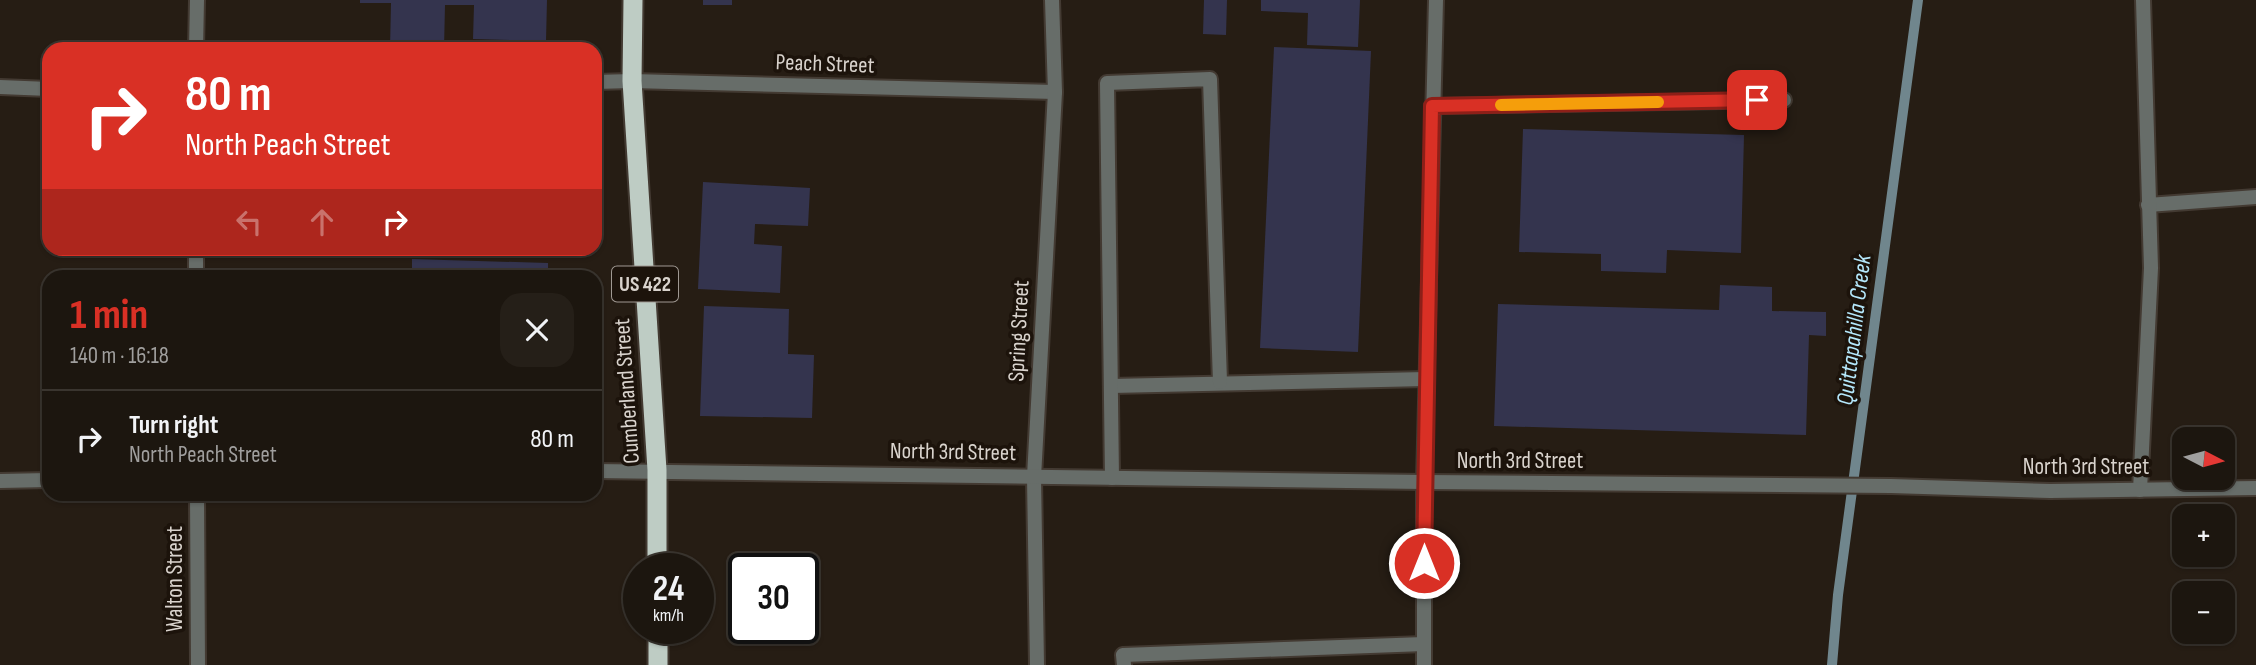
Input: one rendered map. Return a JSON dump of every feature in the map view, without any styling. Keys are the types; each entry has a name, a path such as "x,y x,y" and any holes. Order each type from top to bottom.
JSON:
{"highway":[{"name":"Cumberland Street","path":"633,0 632,81 657,470 657,553"},
{"path":"658,644 658,665"}],"street":[{"path":"196,42 197,0"},
{"name":"Spring Street","path":"1037,665 1034,477 1055,92 1052,0"},
{"path":"1424,665 1424,482 1436,0"},
{"path":"2140,490 2151,268 2143,0"},
{"path":"1112,478 1107,83 1210,79 1220,382"},
{"name":"Peach Street","path":"602,82 1055,92"},
{"path":"0,88 42,89"},
{"path":"1432,106 1784,100"},
{"path":"2148,205 2256,197"},
{"path":"1111,386 1426,379"},
{"name":"North 3rd Street","path":"602,471 1891,486 2050,491 2256,488"},
{"path":"0,481 42,480"},
{"name":"Walton Street","path":"197,501 198,665"},
{"path":"1124,665 1123,655 1424,644"}],"building":[{"path":"360,0 547,0 546,41 473,39 474,5 445,5 444,42 390,42 391,3 360,3"},
{"path":"703,0 732,0 732,5 703,5"},
{"path":"1204,0 1227,0 1226,35 1203,34"},
{"path":"1261,0 1360,0 1358,47 1307,45 1308,13 1261,11"},
{"path":"1274,47 1371,51 1358,352 1260,348"},
{"path":"1523,129 1744,135 1741,253 1667,250 1666,273 1601,271 1601,254 1519,252"},
{"path":"703,182 810,188 808,226 755,224 754,244 782,246 780,293 698,289"},
{"path":"412,259 548,263 548,270 412,270"},
{"path":"1720,285 1772,287 1772,311 1826,312 1826,336 1809,335 1806,435 1494,426 1498,304 1719,310"},
{"path":"704,306 789,309 788,354 814,355 812,418 700,416"}],"waterway":[{"name":"Quittapahilla Creek","path":"1832,665 1838,595 1918,0"}],"slow traffic":[{"path":"1501,105 1658,102"}],"route":[{"path":"1424,563 1432,106 1757,100"}]}
